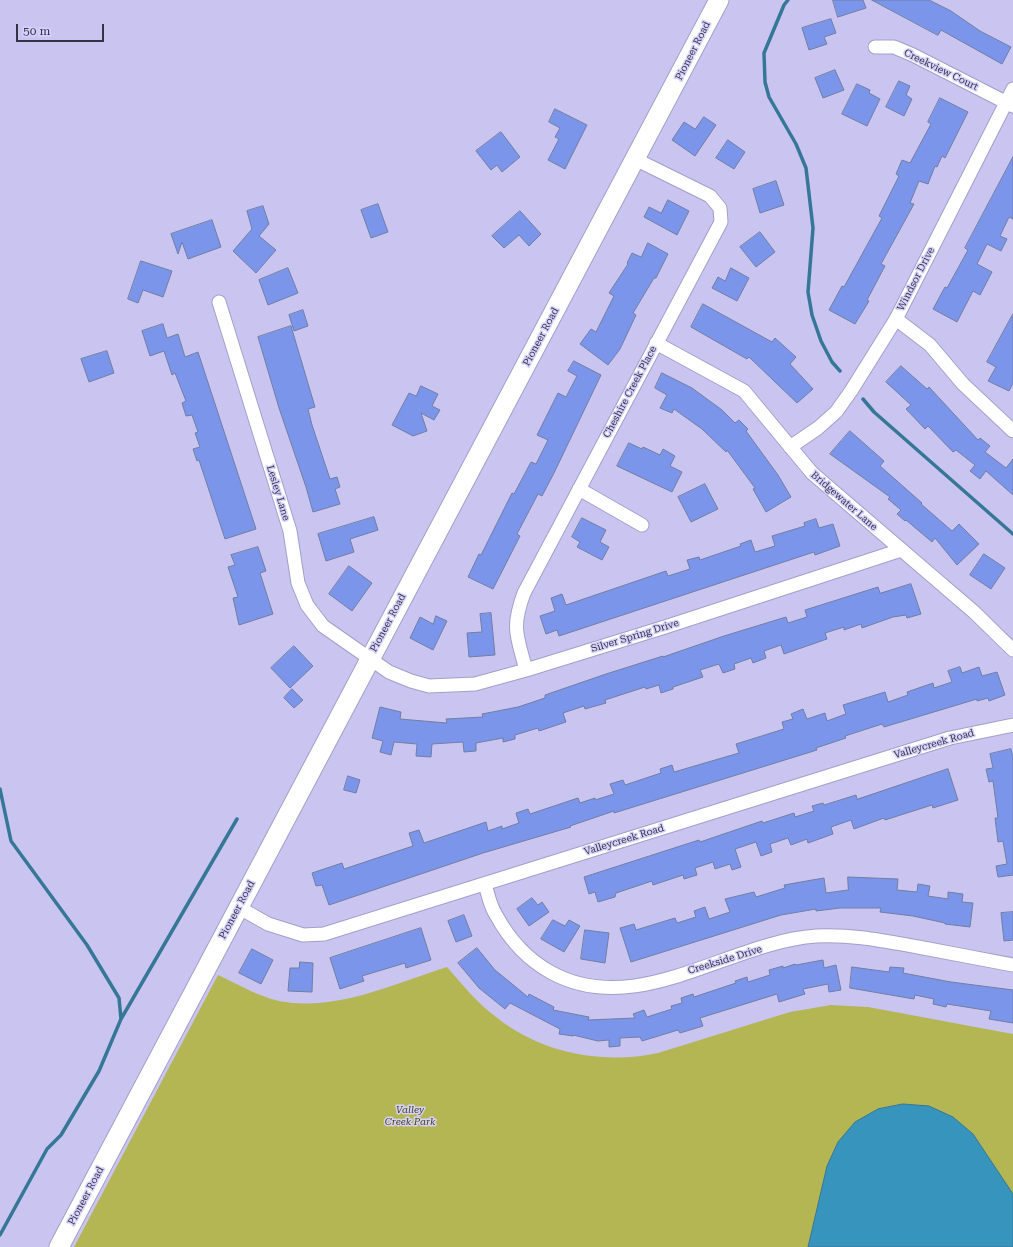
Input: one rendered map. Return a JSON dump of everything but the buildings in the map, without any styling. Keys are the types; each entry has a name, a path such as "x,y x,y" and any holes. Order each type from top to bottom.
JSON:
{"main road":[{"name":"Pioneer Road","path":"59,1247 719,0"}],"street":[{"name":"Creekview Court","path":"875,47 894,47 913,55 1009,104"},
{"name":"Windsor Drive","path":"790,447 818,428 836,412 852,391 896,319 1009,104 1013,89"},
{"name":"Cheshire Creek Place","path":"526,670 515,631 516,619 524,593 578,489 716,233 722,215 720,208 710,196 635,159"},
{"name":"Lesley Lane","path":"219,302 290,531 298,583 307,605 323,626 370,658"},
{"path":"896,319 930,345 962,384 1013,430"},
{"name":"Bridgewater Lane","path":"656,343 744,391 812,473 974,612 1013,650"},
{"path":"578,489 642,525"},
{"name":"Silver Spring Drive","path":"370,658 389,672 428,686 475,684 526,670 901,550"},
{"name":"Valleycreek Road","path":"238,907 268,924 303,935 324,934 950,738 1013,725"},
{"name":"Creekside Drive","path":"485,884 495,914 516,945 542,967 567,981 590,987 616,988 642,986 783,942 815,936 857,936 1013,965"}],"green space":[{"name":"Valley Creek Park","path":"447,967 482,1006 496,1017 532,1040 573,1053 594,1056 615,1058 658,1053 790,1012 831,1005 868,1007 1013,1034 1013,1247 74,1247 218,975 271,999 300,1003 322,1003 343,1000 385,988"}],"water":[{"path":"903,1104 929,1106 953,1117 973,1134 1013,1194 1013,1247 808,1247 827,1166 838,1142 855,1122 878,1109"}],"waterway":[{"path":"788,0 784,5 764,53 765,82 769,97 796,144 806,168 813,228 808,292 812,315 821,341 832,362 840,371"},
{"path":"863,399 874,412 1013,534"},
{"path":"0,789 11,841 87,945 119,998 121,1019"},
{"path":"0,1235 47,1149 61,1135 99,1071 121,1019 237,819"}]}
